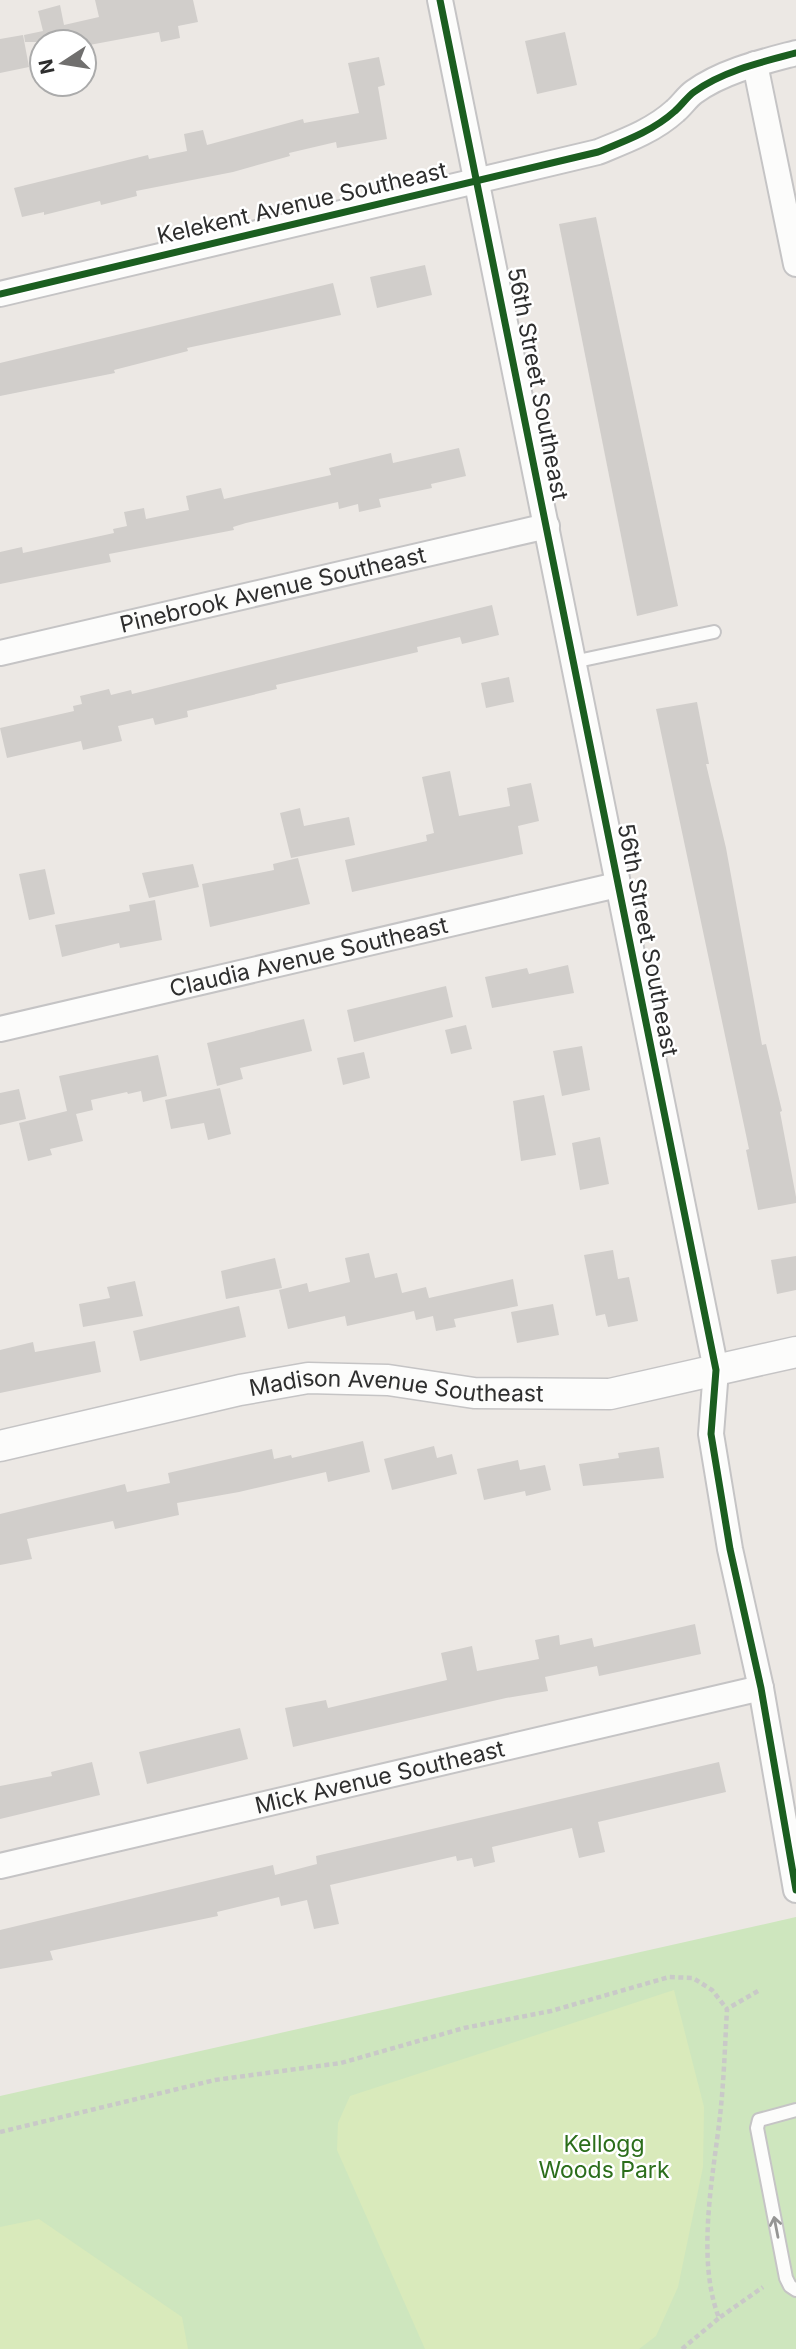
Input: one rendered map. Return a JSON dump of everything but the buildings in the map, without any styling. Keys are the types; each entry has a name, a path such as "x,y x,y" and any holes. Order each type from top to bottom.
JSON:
{"street":[{"name":"56th Street Southeast","path":"440,0 716,1370 711,1434 730,1549 761,1688 796,1890"},
{"name":"Kelekent Avenue Southeast","path":"0,294 598,152 641,135 674,112 694,92 755,64 796,53"},
{"path":"755,64 796,262"},
{"name":"Pinebrook Avenue Southeast","path":"0,653 547,526"},
{"name":"Claudia Avenue Southeast","path":"0,1029 617,885"},
{"name":"Madison Avenue Southeast","path":"0,1446 240,1390 308,1378 388,1380 474,1393 610,1394 796,1352"},
{"name":"Mick Avenue Southeast","path":"0,1867 761,1688"}],"lane":[{"path":"573,662 714,632"},
{"path":"796,2110 764,2116 759,2120 757,2128 786,2278 796,2290"}],"path":[{"path":"0,2132 215,2080 341,2063 464,2028 551,2011 669,1977 693,1978 712,1990 727,2009 724,2068 710,2202 710,2274 713,2302 719,2318"},
{"path":"727,2009 758,1991"},
{"path":"682,2349 719,2318 763,2287"}],"green space":[{"name":"Kellogg Woods Park","path":"796,1917 796,2349 0,2349 0,2096"},
{"path":"674,1990 704,2107 703,2167 678,2287 656,2336 639,2349 425,2349 337,2150 338,2123 350,2096"},
{"path":"39,2219 182,2317 188,2349 0,2349 0,2227"}],"cycle path":[{"path":"440,0 716,1370 711,1434 730,1549 761,1688 796,1890"},
{"path":"0,294 598,152 657,124 694,92 717,78 796,53"}]}
